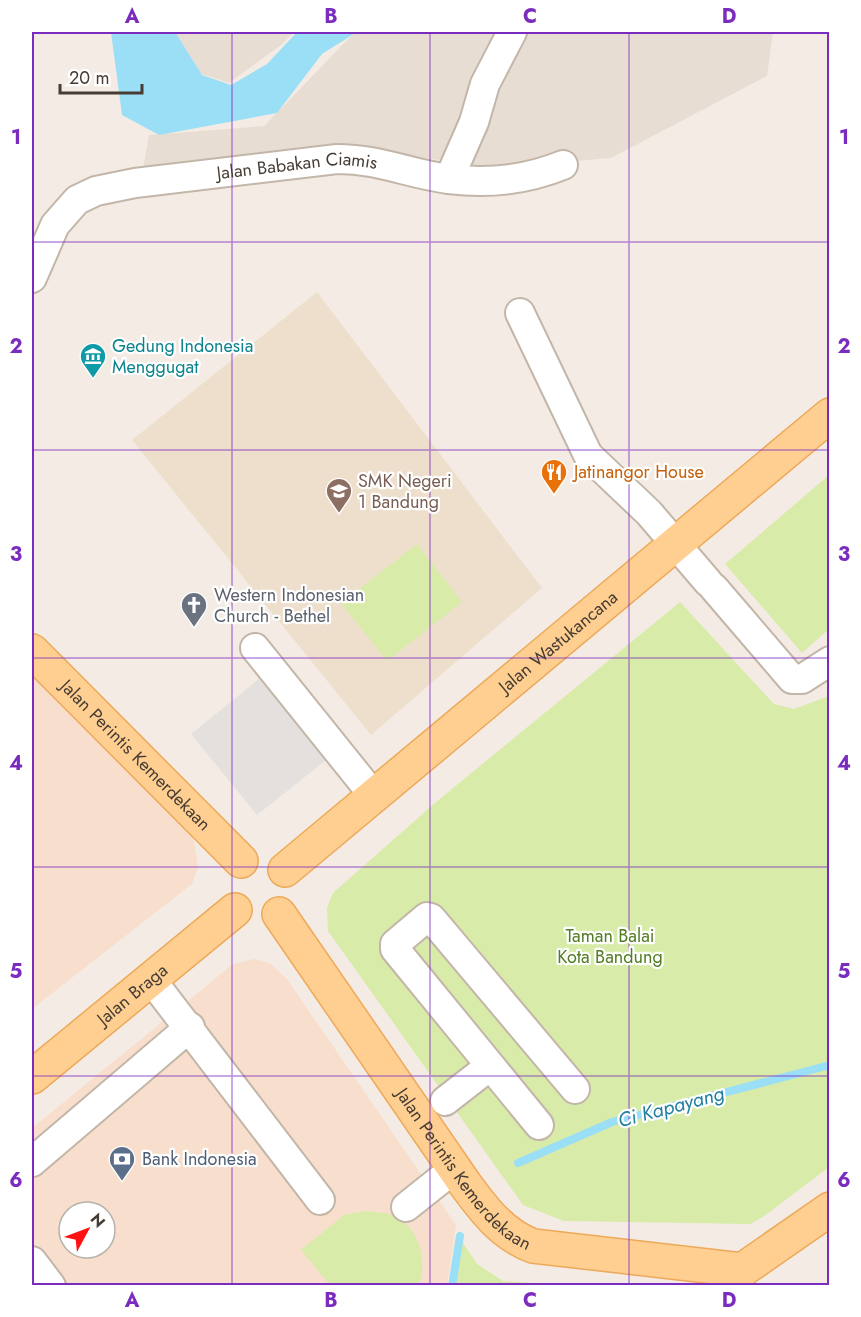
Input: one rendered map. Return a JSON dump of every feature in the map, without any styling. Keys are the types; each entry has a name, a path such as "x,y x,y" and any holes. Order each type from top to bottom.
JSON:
{"main road":[{"name":"Jalan Wastukancana","path":"285,870 830,415"},
{"name":"Jalan Perintis Kemerdekaan","path":"32,651 241,861"},
{"path":"260,856 278,862 285,870 290,881 291,893 287,905 279,914 261,921 251,920 235,910 226,893 226,884 234,867 241,861 260,856"},
{"name":"Jalan Braga","path":"35,1068 235,910"},
{"name":"Jalan Perintis Kemerdekaan","path":"279,914 435,1109 460,1176 491,1218 521,1241 533,1246 731,1278"},
{"path":"731,1278 830,1209"}],"street":[{"path":"449,179 474,122 485,84 512,32"},
{"name":"Jalan Babakan Ciamis","path":"32,278 56,225 77,200 96,191 135,183 337,159 365,159 449,179 510,180 562,165"},
{"path":"520,313 588,455 649,513 792,679 802,679 830,661"},
{"path":"255,648 374,796"},
{"path":"539,1125 395,949 395,944 427,917 432,918 574,1089"},
{"path":"150,978 190,1027 320,1200"},
{"path":"32,1162 190,1027"},
{"path":"435,1109 490,1066"},
{"path":"412,1214 460,1176"},
{"path":"32,1261 51,1286"}],"shaded area":[{"path":"161,32 294,32 281,45 229,83 186,69"},
{"path":"355,32 773,32 767,76 611,158 494,168 351,147 141,181 149,135 264,126"},
{"name":"SMK Negeri 1 Bandung","path":"317,292 542,588 371,735 132,440"},
{"path":"264,675 330,757 257,815 191,734"},
{"path":"32,677 73,708 180,818 194,841 198,867 192,884 32,1009"},
{"name":"Bank Indonesia","path":"254,959 270,963 287,979 456,1225 447,1285 32,1286 32,1128 233,964"}],"green space":[{"path":"829,475 829,629 802,653 725,564"},
{"path":"417,544 462,602 387,661 341,603"},
{"name":"Taman Balai Kota Bandung","path":"680,602 774,704 794,709 829,696 829,1167 763,1217 750,1224 564,1221 523,1205 328,931 327,908 333,893 436,802"},
{"path":"365,1211 386,1213 399,1218 414,1233 421,1253 419,1285 330,1285 301,1250 344,1215"},
{"path":"461,1240 477,1264 503,1281 563,1285 455,1285"}],"water":[{"path":"111,32 175,32 202,75 231,85 267,64 297,32 357,32 322,54 277,113 159,135 122,115"}],"waterway":[{"name":"Ci Kapayang","path":"518,1163 612,1122 830,1065"},
{"name":"Ci Kapayang","path":"452,1286 460,1236"}],"place":[{"name":"Gedung Indonesia Menggugat","path":"93,379"},
{"name":"Jatinangor House","path":"554,495"},
{"name":"SMK Negeri 1 Bandung","path":"339,514"},
{"name":"Western Indonesian Church - Bethel","path":"194,628"},
{"name":"Bank Indonesia","path":"122,1182"}]}
